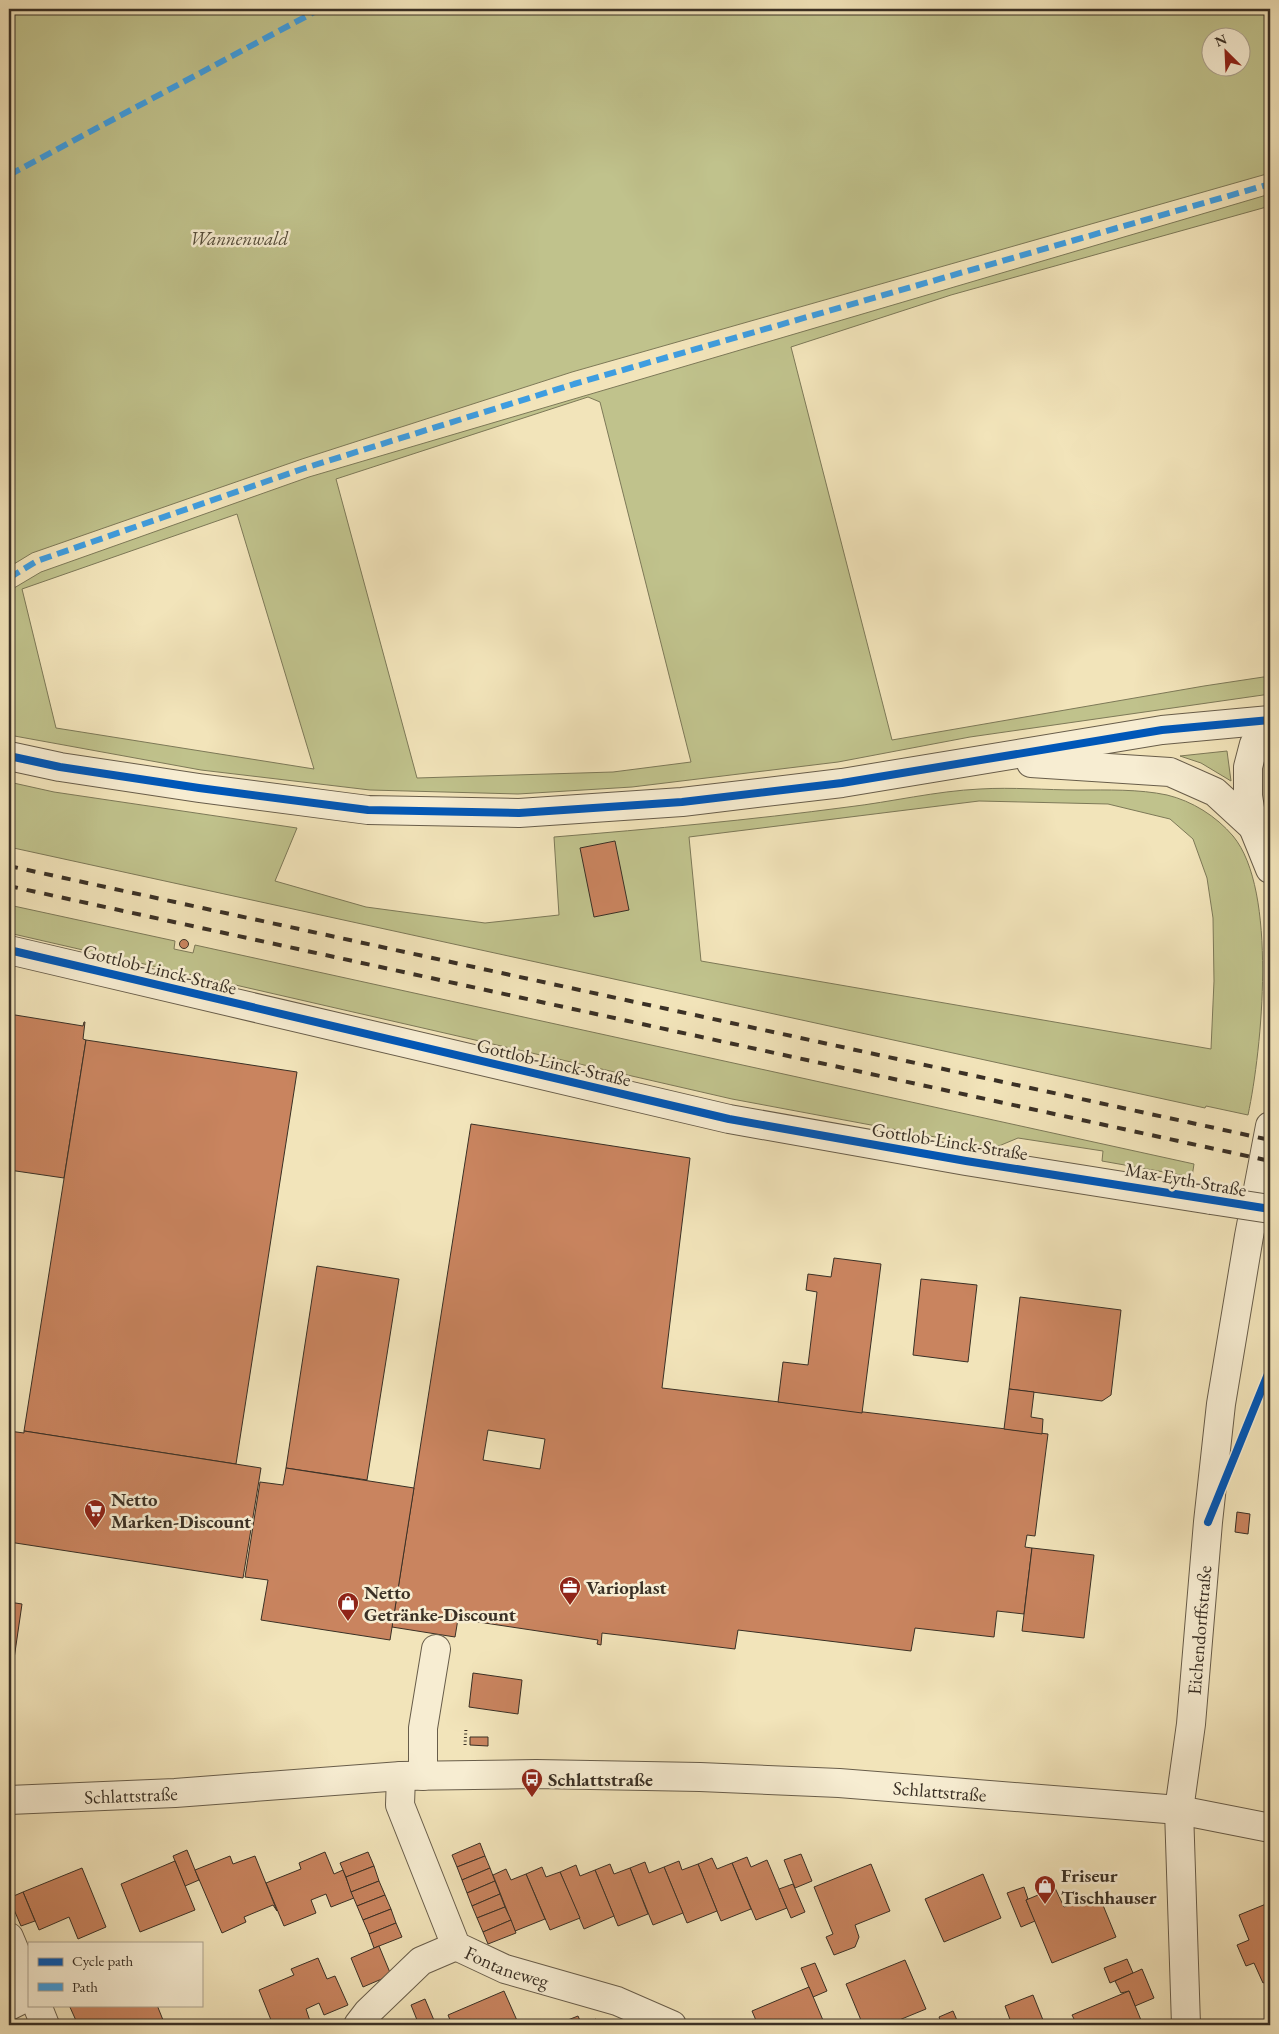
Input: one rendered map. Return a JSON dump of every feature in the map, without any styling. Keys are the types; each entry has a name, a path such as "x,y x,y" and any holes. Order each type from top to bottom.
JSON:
{"street":[{"path":"9,756 60,767 368,810 519,813 682,802 842,782 1162,730 1270,720"},
{"path":"1270,727 1254,744 1248,767 1248,796 1253,827 1270,869"},
{"path":"975,761 1170,772 1215,792 1253,827"},
{"name":"Gottlob-Linck-Straße","path":"9,950 729,1120 966,1161 1096,1180"},
{"name":"Eichendorffstraße","path":"1186,2025 1179,1810 1191,1724 1208,1522 1221,1404 1249,1236 1270,1126"},
{"name":"Max-Eyth-Straße","path":"1096,1180 1270,1210"},
{"name":"Fontaneweg","path":"436,1649 423,1728 412,1776 400,1804 456,1946 505,1969 617,2002 672,2025"},
{"name":"Schlattstraße","path":"9,1800 175,1793 412,1776 555,1775 829,1782 1179,1810 1270,1828"},
{"path":"9,1937 28,1983"},
{"path":"358,2025 368,2012 421,1961 456,1946"},
{"path":"9,2006 28,1996"},
{"path":"37,2006 45,2025"}],"green space":[{"name":"Wannenwald","path":"9,9 1270,9 1270,173 572,372 302,459 32,553 9,567"},
{"path":"1270,194 1270,206 951,295 791,347 892,740 1270,676 1270,694 970,737 838,762 632,787 518,794 370,790 201,770 9,735 9,591 41,572 309,477","holes":["588,397 600,402 691,762 613,772 417,778 336,479","237,514 314,769 56,728 22,589"]},
{"path":"1227,751 1231,781 1201,763 1180,756"},
{"path":"1270,770 1270,816 1269,817 1267,782"},
{"path":"9,782 54,792 297,828 275,881 366,907 485,923 559,915 554,837 774,816 980,789 1123,790 1167,795 1203,810 1233,836 1247,861 1256,893 1261,931 1263,971 1258,1051 1248,1115 1206,1106 1205,1108 9,847","holes":["979,801 1108,804 1170,819 1193,839 1207,878 1213,918 1214,981 1211,1049 701,961 689,837"]},
{"path":"9,905 175,941 174,949 193,953 195,945 1194,1164 1192,1177 1102,1161 1103,1151 1018,1138 994,1148 732,1099 9,933"}],"building":[{"path":"615,841 629,910 594,917 580,848"},
{"path":"184,940 188,944 184,948 180,944"},
{"path":"9,1014 83,1026 85,1022 83,1039 86,1040 64,1178 9,1170"},
{"path":"86,1040 297,1072 236,1464 24,1431"},
{"path":"471,1124 690,1158 662,1388 1048,1434 1035,1536 1027,1535 1025,1547 1032,1548 1024,1614 997,1611 994,1637 915,1628 911,1651 738,1630 735,1649 602,1633 601,1645 597,1644 598,1640 458,1619 455,1637 392,1627","holes":["488,1430 545,1439 540,1469 483,1460"]},
{"path":"834,1258 881,1264 862,1413 778,1402 783,1362 808,1365 817,1292 806,1290 808,1274 831,1277"},
{"path":"317,1266 399,1279 367,1480 286,1468"},
{"path":"921,1279 977,1285 968,1362 913,1355"},
{"path":"1020,1297 1121,1310 1111,1395 1102,1401 1009,1389"},
{"path":"1009,1389 1034,1392 1031,1417 1043,1419 1042,1434 1004,1429"},
{"path":"9,1431 24,1433 24,1431 261,1468 243,1578 9,1542"},
{"path":"286,1468 414,1488 390,1640 261,1620 268,1580 245,1577 260,1482 283,1485"},
{"path":"1237,1512 1250,1514 1248,1534 1235,1532"},
{"path":"1032,1548 1094,1555 1084,1638 1022,1631"},
{"path":"9,1602 22,1604 14,1659 9,1659"},
{"path":"473,1673 522,1680 518,1714 469,1707"},
{"path":"470,1737 488,1737 488,1746 470,1745"},
{"path":"480,1843 485,1856 457,1867 452,1855"},
{"path":"187,1850 199,1880 185,1886 173,1856"},
{"path":"325,1852 334,1874 343,1870 354,1898 331,1907 326,1894 311,1900 316,1913 284,1926 266,1883 301,1869 299,1863"},
{"path":"368,1852 374,1866 346,1877 340,1863"},
{"path":"801,1854 812,1881 795,1888 784,1860"},
{"path":"230,1856 233,1864 255,1856 277,1911 273,1905 244,1917 246,1922 222,1933 195,1870"},
{"path":"485,1856 490,1868 462,1880 457,1867"},
{"path":"747,1857 751,1867 767,1860 787,1908 756,1920 732,1863"},
{"path":"712,1858 717,1869 732,1863 751,1909 721,1921 698,1864"},
{"path":"175,1861 195,1910 140,1932 121,1884"},
{"path":"679,1861 682,1870 698,1864 717,1911 687,1923 664,1867"},
{"path":"645,1862 649,1873 664,1867 683,1913 653,1925 630,1868"},
{"path":"610,1864 614,1874 630,1868 648,1914 618,1926 595,1870"},
{"path":"871,1864 890,1911 855,1925 859,1937 855,1947 834,1955 826,1937 833,1934 814,1887"},
{"path":"576,1865 580,1876 595,1870 614,1916 584,1929 560,1872"},
{"path":"374,1866 379,1881 351,1892 346,1877"},
{"path":"542,1867 546,1877 560,1872 580,1918 550,1930 526,1874"},
{"path":"82,1868 106,1927 78,1939 69,1917 39,1930 23,1892"},
{"path":"490,1868 495,1881 467,1893 462,1880"},
{"path":"506,1869 511,1880 526,1874 545,1919 515,1931 493,1875"},
{"path":"983,1874 1001,1918 944,1942 925,1899"},
{"path":"379,1881 385,1895 357,1906 351,1892"},
{"path":"495,1881 500,1894 472,1906 467,1893"},
{"path":"793,1884 805,1912 791,1918 779,1889"},
{"path":"1024,1887 1028,1899 1026,1900 1035,1921 1021,1927 1007,1893"},
{"path":"1055,1888 1064,1907 1098,1893 1116,1937 1052,1963 1026,1900"},
{"path":"23,1892 35,1921 21,1926 9,1898"},
{"path":"500,1894 505,1907 477,1918 472,1906"},
{"path":"385,1895 391,1909 363,1920 357,1906"},
{"path":"1266,1904 1270,1913 1270,1980 1263,1983 1254,1963 1246,1966 1237,1945 1249,1940 1239,1915"},
{"path":"505,1907 511,1920 483,1932 477,1918"},
{"path":"391,1909 396,1923 369,1934 363,1920"},
{"path":"511,1920 516,1933 488,1944 483,1932"},
{"path":"396,1923 402,1937 374,1948 369,1934"},
{"path":"379,1946 391,1975 363,1987 351,1958"},
{"path":"318,1958 327,1979 335,1976 348,2005 324,2015 319,2003 306,2009 310,2021 299,2025 273,2025 259,1990 294,1975 291,1969"},
{"path":"1127,1959 1133,1973 1110,1983 1104,1968"},
{"path":"905,1960 926,2009 887,2025 863,2025 846,1984"},
{"path":"815,1963 827,1991 813,1997 801,1968"},
{"path":"1142,1969 1154,1998 1135,2006 1129,1991 1121,1993 1115,1981"},
{"path":"809,1987 825,2025 758,2025 752,2011"},
{"path":"504,1991 519,2025 452,2025 448,2015"},
{"path":"1129,1991 1143,2025 1077,2025 1072,2015"},
{"path":"1033,1995 1045,2025 1012,2025 1005,2006"},
{"path":"425,1999 436,2025 419,2025 411,2005"},
{"path":"69,2006 157,2006 165,2025 78,2025"},
{"path":"953,2011 959,2025 942,2025 939,2017"},
{"path":"578,2016 582,2025 555,2025"},
{"path":"596,2019 599,2025 582,2025"}],"railway":[{"path":"9,866 1270,1140"},
{"path":"9,886 1270,1161"}],"marked path":[{"path":"9,175 320,9"},
{"path":"9,578 37,561 305,468 574,384 1270,184"}],"cycle path":[{"path":"9,756 60,767 199,788 368,810 519,813 682,802 842,783 1162,730 1270,720"},
{"path":"9,950 729,1119 966,1161 1270,1209"},
{"path":"1208,1522 1270,1369"}],"place":[{"name":"Netto Marken-Discount","path":"95,1529"},
{"name":"Varioplast","path":"570,1606"},
{"name":"Netto Getränke-Discount","path":"348,1622"},
{"name":"Schlattstraße","path":"532,1798"},
{"name":"Friseur Tischhauser","path":"1045,1905"}]}
